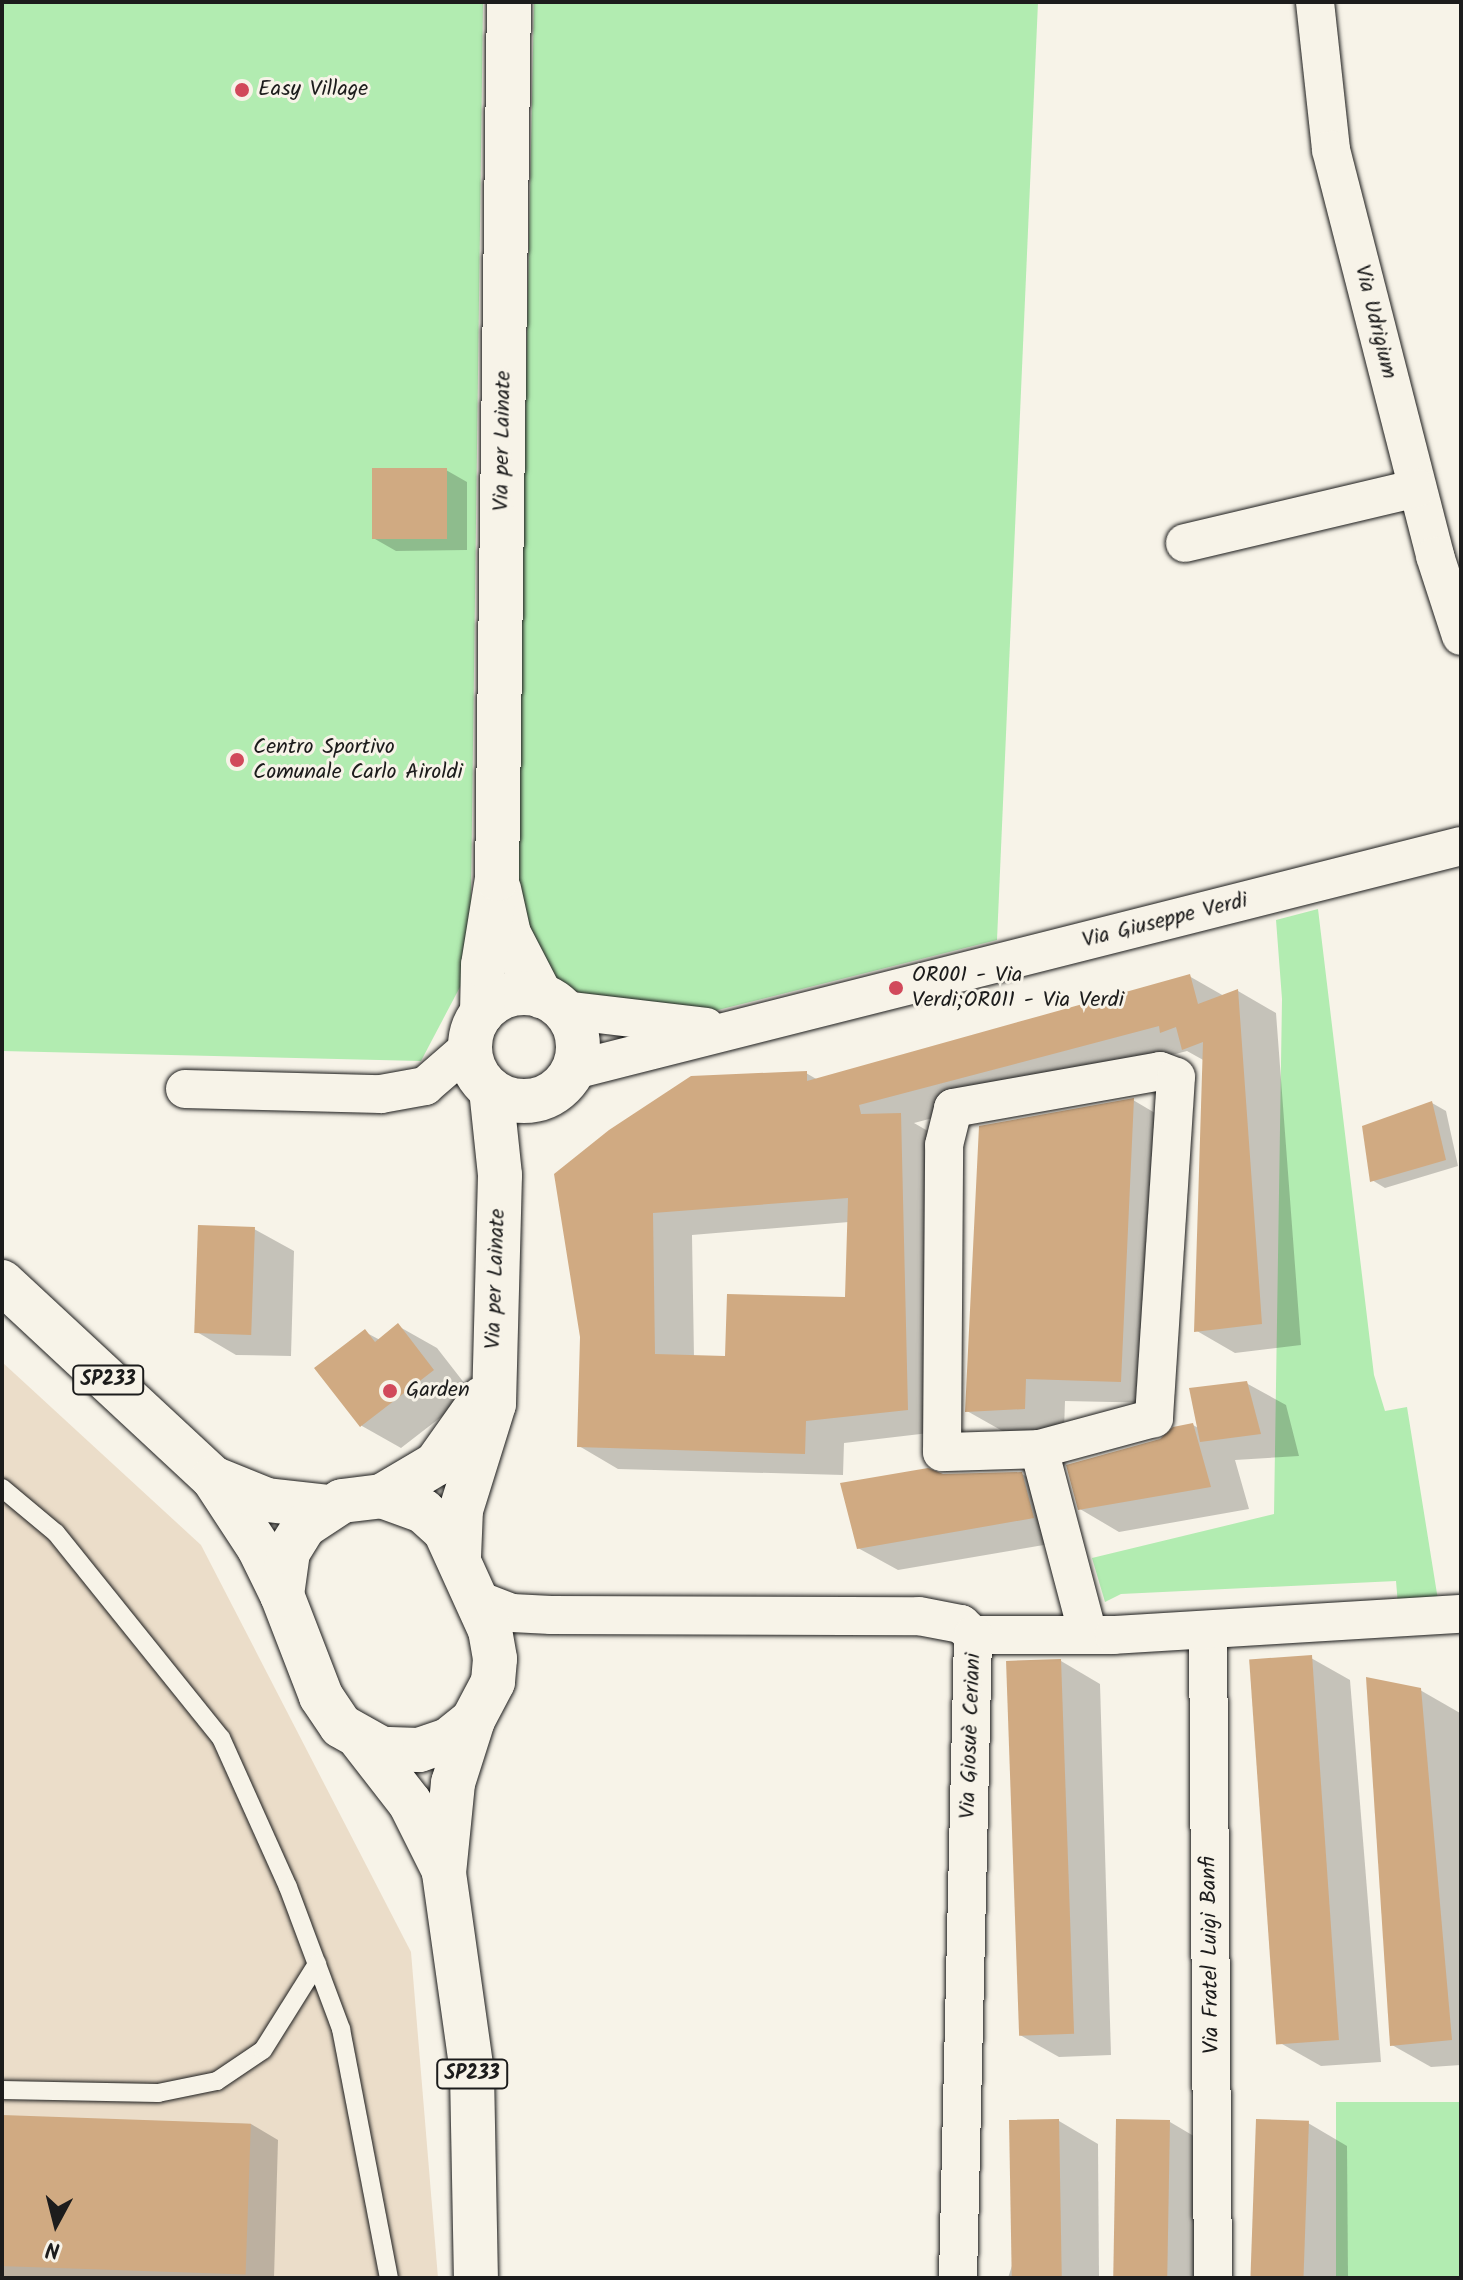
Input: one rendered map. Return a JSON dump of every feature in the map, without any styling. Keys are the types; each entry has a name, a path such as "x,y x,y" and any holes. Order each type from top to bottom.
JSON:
{"street":[{"name":"Via per Lainate","path":"459,1557 461,1510 487,1437 500,1175 482,1059 483,965 497,879 509,2"},
{"name":"Via Udrigium","path":"1315,2 1331,150 1417,488 1461,636"},
{"path":"1185,543 1417,488"},
{"name":"Via Giuseppe Verdi","path":"574,1070 1461,846"},
{"name":"Via per Lainate","path":"497,879 509,934 552,1003"},
{"path":"185,1089 381,1094 425,1086 482,1059 510,995 552,1003 578,1039 574,1070 565,1084 536,1100 520,1101 482,1059"},
{"name":"Via Giuseppe Verdi","path":"552,1003 729,1030"},
{"path":"1160,1071 1176,1077 1154,1418 1039,1449 942,1452 944,1145 953,1108 1160,1071"},
{"name":"Via per Lainate","path":"500,1175 536,1100"},
{"name":"SP233","path":"2,1282 213,1478 259,1548 282,1595 321,1696 341,1726 361,1740 382,1749 419,1750 448,1740 473,1720"},
{"path":"382,1496 436,1464 492,1383"},
{"path":"1039,1449 1088,1635"},
{"name":"SP233","path":"213,1478 267,1500 328,1507"},
{"name":"SP233","path":"282,1595 284,1566 295,1539 328,1507 355,1497 382,1496 423,1511 445,1531 478,1600 495,1659 493,1682 473,1720 453,1783 444,1873 472,2073 476,2278"},
{"path":"478,1600 512,1613 551,1615 919,1616 961,1624 973,1635"},
{"name":"Via Giosuè Ceriani","path":"958,2278 973,1635 1208,1631 1461,1614"},
{"name":"Via Fratel Luigi Banfi","path":"1208,1631 1213,2278"},
{"name":"SP233","path":"361,1740 410,1803 444,1873"}],"lane":[{"path":"2,1488 56,1533 221,1738 317,1964 341,2029 389,2278"},
{"path":"2,2090 158,2093 217,2081 263,2050 317,1964"}],"shaded area":[{"path":"2,1362 201,1545 411,1952 438,2278 2,2278"}],"green space":[{"name":"Centro Sportivo Comunale Carlo Airoldi","path":"2,2 483,2 470,968 421,1061 2,1051"},
{"path":"534,2 1038,2 997,940 710,1012 599,1002 553,980 515,912"},
{"path":"1318,909 1374,1375 1385,1411 1407,1407 1438,1600 1398,1605 1396,1581 1121,1594 1105,1602 1092,1558 1274,1514 1282,999 1276,920"},
{"path":"1336,2102 1461,2102 1461,2278 1336,2278"}],"building":[{"path":"372,468 447,468 447,539 372,539"},
{"path":"1190,974 1198,1004 1238,989 1262,1324 1194,1332 1203,1042 1182,1050 1176,1027 1160,1033 1159,1026 859,1105 861,1114 901,1113 908,1410 806,1421 805,1454 577,1447 580,1337 554,1174 609,1130 691,1076 807,1071 807,1081","holes":["848,1198 845,1297 727,1294 725,1356 655,1354 653,1213"]},
{"path":"1134,1098 1121,1382 1026,1379 1025,1409 965,1412 979,1126"},
{"path":"1432,1101 1446,1160 1370,1182 1362,1126"},
{"path":"198,1225 255,1227 251,1335 194,1333"},
{"path":"398,1323 434,1370 360,1427 314,1368 365,1329 375,1342"},
{"path":"1247,1381 1261,1434 1200,1442 1189,1388"},
{"path":"1193,1423 1211,1487 1078,1510 1066,1465 1160,1439 1173,1427"},
{"path":"928,1468 943,1474 1022,1472 1034,1518 857,1549 840,1483"},
{"path":"1312,1655 1339,2040 1276,2044 1249,1659"},
{"path":"1061,1659 1074,2034 1019,2036 1006,1661"},
{"path":"1366,1677 1421,1688 1452,2040 1390,2046"},
{"path":"2,2115 251,2124 246,2275 2,2266"},
{"path":"1059,2119 1062,2278 1012,2278 1009,2120"},
{"path":"1116,2119 1170,2120 1167,2278 1113,2278"},
{"path":"1256,2119 1309,2121 1303,2278 1250,2278"}],"place":[{"name":"Easy Village","path":"242,90"},
{"name":"Centro Sportivo Comunale Carlo Airoldi","path":"237,760"},
{"name":"OR001 - Via Verdi;OR011 - Via Verdi","path":"896,988"},
{"name":"Garden","path":"390,1391"}]}
